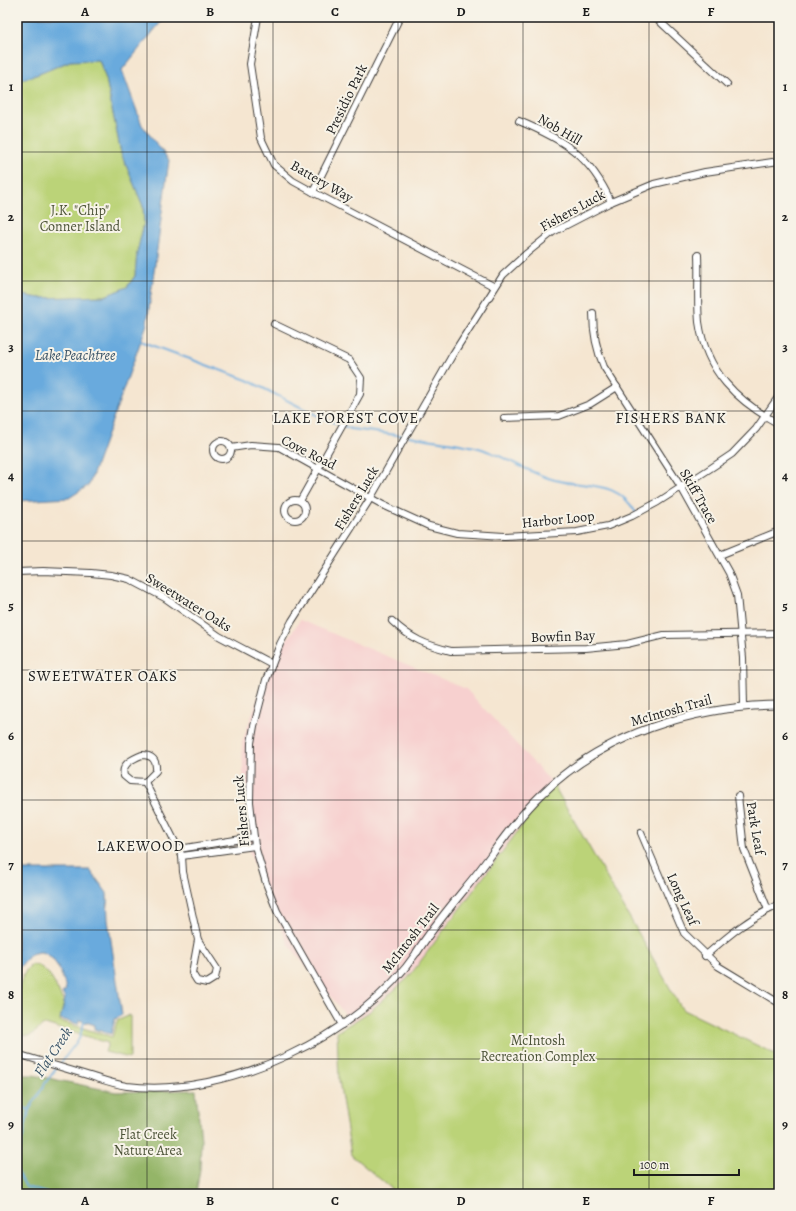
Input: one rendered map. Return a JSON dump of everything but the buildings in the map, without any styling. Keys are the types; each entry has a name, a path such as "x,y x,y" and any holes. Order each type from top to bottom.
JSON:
{"street":[{"name":"Battery Way","path":"258,17 250,64 261,138 274,165 294,181 313,192 495,287"},
{"name":"Presidio Park","path":"313,192 400,17"},
{"path":"655,17 727,84"},
{"name":"Nob Hill","path":"519,121 554,138 580,155 602,182 611,202"},
{"name":"Fishers Luck","path":"342,1025 277,911 266,883 255,846 250,802 251,743 260,700 272,664 292,621 370,499 407,434 503,275 553,232 611,202 654,184 682,176 779,161"},
{"path":"698,255 699,321 706,350 724,383 741,399 779,424"},
{"name":"Skiff Trace","path":"593,313 593,330 597,351 604,367 681,487 720,555 737,596 741,634 744,705"},
{"path":"274,324 349,360 356,368 361,378 360,394 300,501"},
{"path":"504,418 559,416 590,404 617,387"},
{"name":"Harbor Loop","path":"370,499 429,526 476,535 538,535 577,532 608,526 640,512 732,454 756,429 779,396"},
{"name":"Cove Road","path":"231,448 251,445 279,447 370,499"},
{"path":"720,555 779,531"},
{"name":"Sweetwater Oaks","path":"17,572 43,571 111,574 129,579 165,598 219,636 272,664"},
{"name":"Bowfin Bay","path":"392,621 408,635 430,646 451,651 586,648 627,644 664,635 779,633"},
{"name":"McIntosh Trail","path":"17,1054 126,1086 142,1088 189,1086 206,1083 253,1070 322,1037 342,1025 374,1001 417,952 517,822 539,796 576,763 610,744 656,726 744,705 779,704"},
{"path":"148,755 155,761 156,766 153,775 145,782 130,781 124,776 123,770 127,763 134,758 148,755"},
{"path":"145,782 182,856 183,872 198,940 217,969 215,978 207,983 197,981 192,973 198,940"},
{"name":"Park Leaf","path":"738,796 744,849 768,910"},
{"name":"Long Leaf","path":"640,833 684,933 705,956 740,981 779,1003"},
{"path":"179,849 254,837"},
{"path":"182,856 255,846"},
{"path":"705,956 739,926 779,905"}],"shaded area":[{"path":"300,620 466,689 553,784 398,991 353,1024 288,944 246,845 242,743 269,666"}],"green space":[{"name":"J.K. \"Chip\" Conner Island","path":"99,60 106,79 121,153 143,206 144,223 137,254 135,276 127,287 105,296 39,298 17,294 17,81 39,74 70,61"},
{"name":"McIntosh Recreation Complex","path":"553,784 682,1009 779,1056 779,1194 398,1194 351,1155 339,1080 337,1032 369,1012 408,978"},
{"path":"32,964 44,969 56,985 64,1003 60,1021 112,1037 117,1021 130,1015 130,1058 105,1052 108,1043 45,1024 30,1036 17,1035 19,988 26,970"},
{"name":"Flat Creek Nature Area","path":"17,1075 33,1075 116,1092 196,1090 201,1140 200,1169 196,1194 17,1194"}],"water":[{"name":"Lake Peachtree","path":"17,17 165,17 122,70 142,125 169,160 147,324 89,485 69,498 17,501 17,294 39,298 105,296 127,287 135,276 137,253 144,223 143,206 121,153 106,79 99,60 70,61 39,74 17,81"},
{"path":"17,870 90,870 107,893 108,920 122,1015 115,1019 111,1034 94,1029 95,1025 79,1020 78,1024 60,1019 65,999 62,993 66,990 58,967 51,957 41,952 31,954 17,970"}],"waterway":[{"path":"141,341 247,380 318,416 351,429 404,436"},
{"path":"408,436 475,447 495,454 545,477 610,490 620,495 628,502 636,513"},
{"name":"Flat Creek","path":"17,1162 29,1110 46,1082 79,1039 84,1022"},
{"path":"17,1105 29,1110"},
{"name":"Flat Creek","path":"17,1171 26,1187 49,1194"}],"district":[{"name":"LAKE FOREST COVE","path":"346,418"},
{"name":"FISHERS BANK","path":"671,418"},
{"name":"SWEETWATER OAKS","path":"103,676"},
{"name":"LAKEWOOD","path":"141,846"}]}
